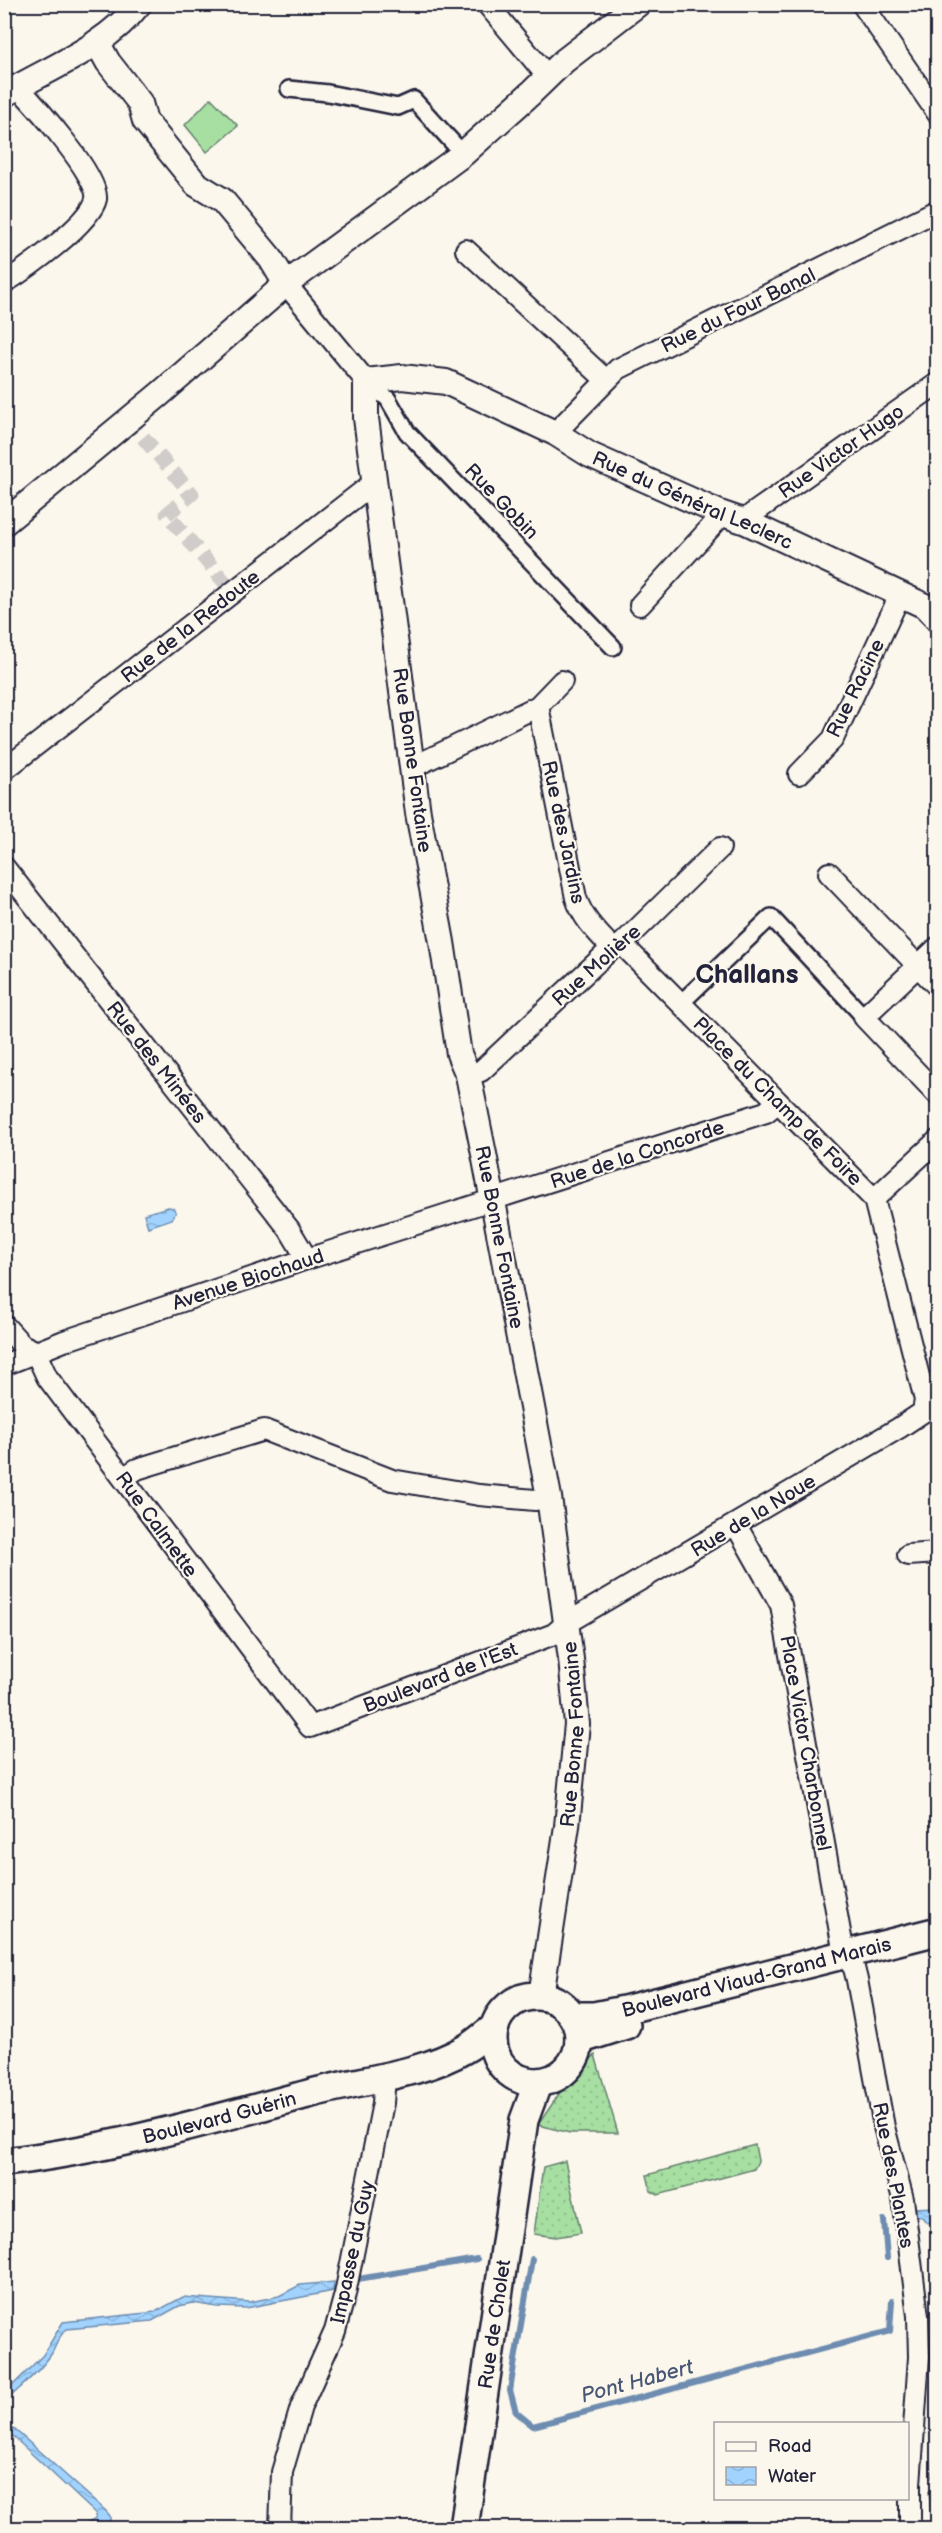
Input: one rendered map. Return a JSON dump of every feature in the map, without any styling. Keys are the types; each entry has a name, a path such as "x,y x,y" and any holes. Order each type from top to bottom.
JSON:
{"main road":[{"name":"Boulevard Viaud-Grand Marais","path":"576,2028 605,2030 849,1961 938,1931"},
{"name":"Boulevard Viaud-Grand Marais","path":"849,1961 938,1946"},
{"path":"529,1996 540,1996 553,1999 564,2006 576,2028 577,2053 562,2073 551,2079 519,2074 496,2053 493,2040 495,2027 507,2007 529,1996"},
{"name":"Boulevard Guérin","path":"4,2162 46,2158 159,2134 327,2088 433,2064 465,2049 495,2027"},
{"name":"Boulevard Guérin","path":"433,2064 519,2074"},
{"name":"Rue de Cholet","path":"464,2529 524,2120 519,2074"}],"street":[{"path":"4,283 57,244 92,208 96,196 91,179 82,165 41,112 9,90 97,42 129,18 139,4"},
{"path":"487,4 548,77"},
{"path":"4,524 160,394 286,284 463,153 564,61 638,4"},
{"path":"862,4 938,114"},
{"path":"97,42 108,62 140,103 145,121 196,184 222,200 271,259 286,284 366,381"},
{"path":"289,89 328,93 398,107 414,100 463,153"},
{"name":"Rue du Four Banal","path":"555,433 618,369 854,254 938,210"},
{"path":"466,250 606,380"},
{"name":"Rue du Général Leclerc","path":"366,381 402,377 446,381 555,433 590,455 746,522 925,606 938,620"},
{"name":"Rue Bonne Fontaine","path":"366,381 366,418 418,813 442,942 454,1027 459,1053 468,1075 549,1497 567,1623 577,1724 567,1826 540,1996"},
{"name":"Rue Gobin","path":"366,381 388,399 407,432 614,647"},
{"name":"Rue Victor Hugo","path":"746,522 758,510 938,383"},
{"name":"Rue de la Redoute","path":"4,770 376,481"},
{"path":"640,604 723,514"},
{"name":"Rue Racine","path":"799,774 832,739 900,595"},
{"path":"413,767 538,706 562,681"},
{"name":"Rue des Jardins","path":"538,706 578,905 587,921 617,946"},
{"name":"Rue Molière","path":"468,1075 481,1071 720,848"},
{"name":"Rue des Minées","path":"4,867 289,1229 306,1259"},
{"path":"829,873 938,987"},
{"name":"Place du Champ de Foire","path":"681,1003 771,917 938,1095"},
{"name":"Place du Champ de Foire","path":"617,946 681,1003 874,1199 925,1400 930,1407"},
{"path":"864,1017 938,947"},
{"name":"Rue de la Concorde","path":"493,1200 766,1112 778,1102"},
{"name":"Place du Champ de Foire","path":"874,1199 938,1140"},
{"name":"Avenue Biochaud","path":"4,1365 36,1351 306,1259 493,1200"},
{"path":"4,1325 22,1345 36,1351"},
{"name":"Rue Calmette","path":"36,1351 47,1377 310,1726"},
{"name":"Rue de la Noue","path":"567,1623 736,1525 930,1407"},
{"path":"123,1478 136,1469 264,1430 392,1480 479,1495 535,1500 549,1497"},
{"name":"Place Victor Charbonnel","path":"736,1525 781,1605 849,1961"},
{"path":"908,1555 938,1553"},
{"name":"Boulevard de l'Est","path":"310,1726 554,1634 567,1623"},
{"name":"Rue des Plantes","path":"849,1961 884,2127 903,2199 915,2285 919,2357 910,2484 910,2529"},
{"name":"Impasse du Guy","path":"280,2529 282,2472 301,2406 336,2331 383,2103 385,2076"}],"green space":[{"path":"211,98 238,126 207,152 185,125"},
{"path":"595,2055 618,2133 570,2133 538,2125 561,2091"},
{"path":"755,2145 758,2161 754,2169 658,2195 651,2191 647,2175"},
{"path":"565,2161 581,2233 556,2237 534,2234 543,2167"},
{"path":"935,2441 937,2441 937,2480 932,2478"},
{"path":"929,2491 937,2492 937,2528 932,2528"}],"water":[{"path":"168,1207 173,1208 176,1212 172,1219 148,1227 144,1214"},
{"path":"937,2207 937,2221 927,2223 921,2216 914,2216 913,2208"},
{"path":"334,2282 333,2291 246,2308 193,2303 179,2306 152,2321 67,2329 42,2367 5,2402 5,2393 43,2355 63,2322 155,2312 183,2297 250,2302 279,2296 300,2285"},
{"path":"4,2420 106,2511 110,2516 110,2521 97,2528 76,2528 96,2518 96,2514 5,2429"}],"waterway":[{"name":"Pont Habert","path":"884,2220 887,2258"},
{"path":"352,2280 477,2259"},
{"name":"Pont Habert","path":"532,2259 510,2390 516,2412 533,2426 890,2331 892,2301"}],"tunnel":[{"path":"128,420 192,494 167,514 233,592"}],"district":[{"name":"Challans","path":"747,974"}]}
